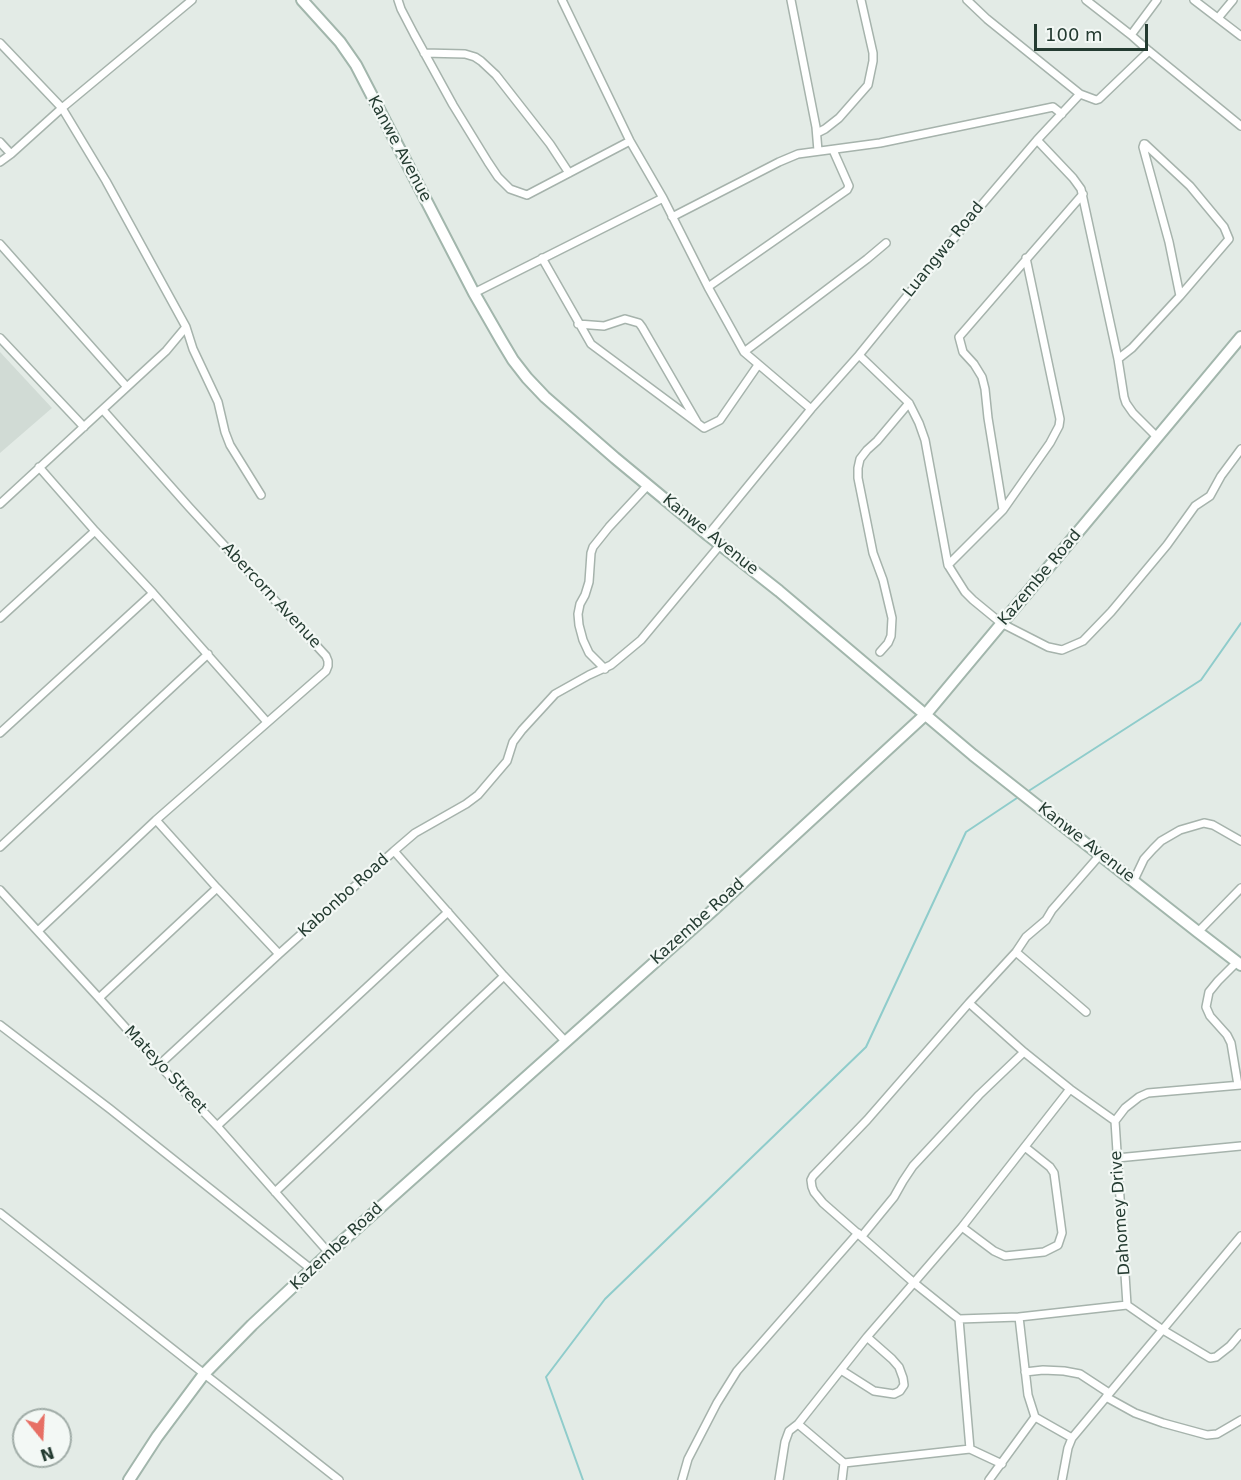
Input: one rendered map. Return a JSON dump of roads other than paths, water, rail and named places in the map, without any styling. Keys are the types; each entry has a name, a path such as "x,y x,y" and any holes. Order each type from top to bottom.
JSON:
{"main road":[{"name":"Kanwe Avenue","path":"302,0 340,42 356,65 474,294 513,360 545,397 708,536 779,591 973,755 1239,963"},
{"name":"Kazembe Road","path":"129,1480 157,1437 204,1374 252,1325 329,1253 711,912 926,714 1157,437 1240,342"}],"street":[{"path":"0,162 192,0"},
{"path":"398,0 424,53 488,162 510,189 527,195 630,141"},
{"path":"562,0 630,141 663,198 744,352 811,409"},
{"path":"791,0 817,133 818,151"},
{"path":"817,133 839,118 868,85 873,53 861,0"},
{"path":"967,0 987,19 1080,94 1096,100 1149,51"},
{"path":"1086,0 1131,34 1241,126"},
{"path":"1131,34 1157,0"},
{"path":"1194,0 1241,36"},
{"path":"1218,18 1233,0"},
{"path":"0,43 62,108 106,181 186,327 218,402 230,445 261,495"},
{"path":"424,53 465,54 481,61 496,75 550,144 569,173"},
{"name":"Luangwa Road","path":"708,536 973,215 1080,94"},
{"path":"672,217 798,154 934,132 1053,107 1062,114"},
{"path":"1037,140 1073,178 1083,194 1126,403 1157,437"},
{"path":"0,142 11,154"},
{"path":"1118,359 1130,351 1180,296 1229,239 1224,228 1190,186 1144,144 1180,296"},
{"path":"708,286 847,190 849,186 833,150"},
{"path":"1003,510 982,377 963,352 959,337 1083,194"},
{"path":"474,294 663,198"},
{"path":"744,352 867,260 886,243"},
{"path":"0,244 127,387"},
{"path":"542,258 586,338 597,349 704,428 720,420 758,365"},
{"path":"948,565 1003,510 1050,443 1059,426 1060,419 1026,258"},
{"path":"578,324 604,326 625,319 639,323 698,425"},
{"path":"0,504 166,351 186,327"},
{"path":"0,338 84,427"},
{"path":"859,355 909,403 925,440 948,565 973,600 1001,623 1048,647 1062,650 1083,641 1111,612 1196,506 1210,496 1221,476 1241,449"},
{"path":"880,652 891,636 892,618 883,580 873,553 858,468 860,459 867,450 909,403"},
{"name":"Abercorn Avenue","path":"38,931 156,820 326,671 328,666 326,656 103,410"},
{"path":"39,467 267,722"},
{"path":"605,669 589,653 579,625 580,604 589,582 591,553 609,527 648,485"},
{"path":"0,618 95,531"},
{"path":"394,851 415,833 478,795 507,761 513,742 522,730 555,694 620,659 646,635 720,545"},
{"path":"0,733 153,593"},
{"path":"0,847 208,654"},
{"path":"156,820 279,954"},
{"path":"1134,880 1144,858 1161,841 1180,830 1204,824 1214,825 1241,841"},
{"name":"Kabonbo Road","path":"159,1065 394,851 504,976 565,1041"},
{"path":"1100,855 1046,920 1026,937 1017,952 811,1180 814,1192 823,1203 958,1319 1019,1317 1127,1305 1210,1358 1216,1357 1230,1346 1241,1333"},
{"path":"99,998 217,888"},
{"path":"1198,932 1241,888"},
{"name":"Mateyo Street","path":"0,890 217,1126 329,1253"},
{"path":"217,1126 448,912"},
{"path":"1017,952 1086,1012"},
{"path":"969,1003 1024,1052 1115,1121 1125,1108 1148,1093 1239,1085 1231,1043 1227,1035 1210,1017 1206,1007 1209,992 1239,963"},
{"path":"275,1192 504,976"},
{"path":"0,1026 110,1109 312,1269"},
{"path":"682,1480 688,1460 717,1402 737,1371 894,1197 913,1166 1024,1052"},
{"path":"779,1480 784,1442 789,1431 798,1424 867,1337 962,1227 1070,1089"},
{"name":"Dahomey Drive","path":"1115,1121 1127,1305"},
{"path":"1117,1158 1241,1146"},
{"path":"962,1227 994,1251 1005,1256 1044,1252 1058,1245 1062,1233 1054,1173 1025,1147"},
{"path":"0,1213 339,1480"},
{"path":"1062,1480 1072,1438 1241,1236"},
{"path":"1019,1317 1028,1395 1035,1417 1072,1438"},
{"path":"958,1319 970,1449"},
{"path":"841,1370 874,1390 894,1394 900,1391 904,1385 899,1367 867,1337"},
{"path":"1025,1372 1043,1370 1080,1374 1135,1413 1206,1435 1217,1434 1241,1420"},
{"path":"989,1480 1035,1417"},
{"path":"798,1424 844,1463 970,1449 1002,1464"},
{"path":"842,1480 844,1463"}],"waterway":[{"path":"1027,792 1201,680 1241,623"},
{"path":"583,1480 546,1377 605,1299 866,1047 966,832 1020,796"}]}
